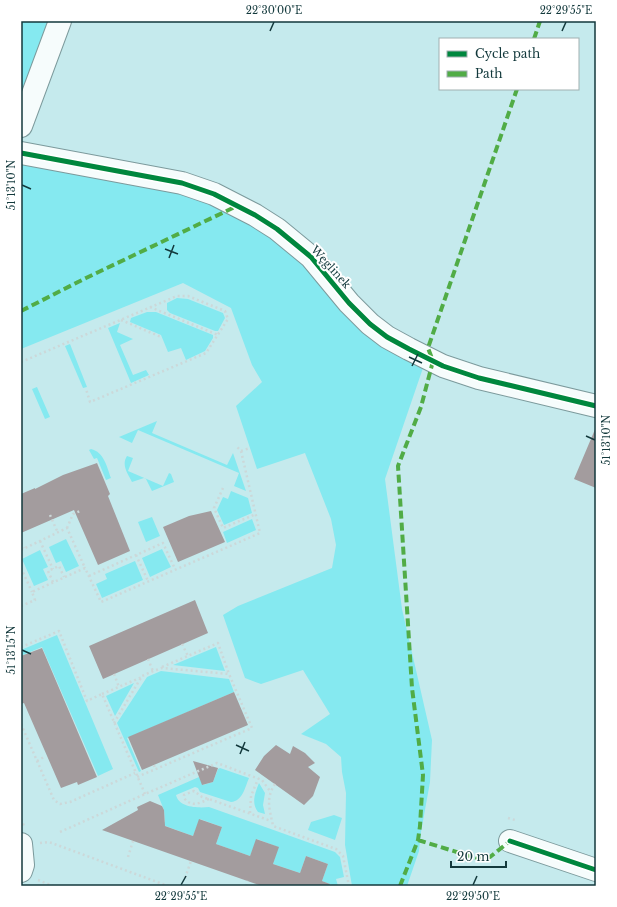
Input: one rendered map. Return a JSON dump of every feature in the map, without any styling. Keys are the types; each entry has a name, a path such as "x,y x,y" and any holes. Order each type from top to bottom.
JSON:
{"street":[{"path":"21,126 60,21"},
{"name":"Węglinek","path":"21,153 182,183 214,194 256,215 277,229 311,257 349,303 370,324 387,337 443,366 479,378 596,406"},
{"path":"510,841 596,870"},
{"path":"28,844 23,865 28,875"}],"path":[{"path":"21,362 177,296 188,296 225,311 228,319 206,353 90,402 86,389"},
{"path":"150,307 218,335"},
{"path":"121,320 161,337"},
{"path":"67,528 101,602 260,533 241,451 236,446"},
{"path":"241,451 250,448"},
{"path":"223,488 214,508 223,528 256,514"},
{"path":"21,543 22,549 58,533 67,528 73,514 80,511"},
{"path":"50,515 58,533"},
{"path":"40,541 53,569"},
{"path":"89,576 163,543 175,570"},
{"path":"136,556 148,581"},
{"path":"53,582 48,571 59,566 64,577"},
{"path":"21,568 35,600 21,606"},
{"path":"32,592 85,568"},
{"path":"21,647 59,631 87,701 218,643 229,674 252,728 137,777"},
{"path":"182,644 188,656"},
{"path":"148,659 154,671"},
{"path":"162,668 229,674"},
{"path":"114,674 119,687"},
{"path":"114,723 142,676"},
{"path":"102,694 144,794"},
{"path":"21,724 54,800 60,804 70,802 135,773"},
{"path":"190,750 191,754"},
{"path":"37,761 44,757"},
{"path":"60,832 217,763 262,780 270,791"},
{"path":"154,765 155,769"},
{"path":"250,813 251,796 258,779"},
{"path":"274,784 270,791 269,804 273,826 336,849 340,852 349,886"},
{"path":"209,799 197,805 191,804 184,798 184,795 194,791 202,797 209,799 250,813 272,821"},
{"path":"128,857 133,841"},
{"path":"28,844 49,842 168,886"},
{"path":"185,878 191,861"},
{"path":"105,863 108,870"},
{"path":"28,875 53,886"},
{"path":"246,886 248,881"}],"shaded area":[{"path":"21,21 60,21 21,126"},
{"path":"21,162 194,195 270,231 424,365 385,479 402,609 432,740 430,782 419,851 407,886 352,886 345,845 346,793 341,757 326,744 301,734 330,714 303,670 261,684 245,678 223,615 238,606 332,568 336,545 331,519 305,453 257,469 236,406 262,382 252,365 231,308 183,283 21,349"},
{"path":"177,298 188,299 223,313 225,318 218,331 170,313 167,310 167,303"},
{"path":"147,312 156,312 213,335 213,338 205,351 186,360 181,348 168,352 161,335 130,322 131,318"},
{"path":"120,323 117,332 133,339 120,345 133,375 146,370 149,375 131,383 108,328"},
{"path":"70,344 87,387 83,388 65,346"},
{"path":"37,387 50,417 45,419 32,389"},
{"path":"157,421 152,433 227,465 233,453 246,491 234,486 239,473 138,430 132,443 119,437"},
{"path":"91,449 99,453 102,457 111,478 106,480 97,458 94,459 89,450"},
{"path":"127,456 133,458 128,471 163,486 169,473 171,474 174,482 152,491 144,478 132,482 125,466 125,459"},
{"path":"231,491 248,498 252,513 224,525 217,510 223,497 228,499"},
{"path":"152,517 160,536 146,542 138,522"},
{"path":"252,519 256,530 227,543 223,532"},
{"path":"66,539 79,566 66,572 61,561 56,563 49,547"},
{"path":"162,549 171,567 150,577 142,558"},
{"path":"40,550 48,567 43,569 48,580 34,586 22,559"},
{"path":"135,561 143,580 102,598 96,584 107,579 105,574"},
{"path":"57,635 113,769 98,776 42,647 23,655 21,659 21,650"},
{"path":"216,647 225,671 173,665"},
{"path":"161,671 229,679 234,692 127,738 141,771 139,772 117,723 147,677"},
{"path":"134,683 115,716 106,696"},
{"path":"220,768 249,778 243,793 238,799 231,802 200,792 198,788 195,787 176,795 178,799 185,805 209,807 335,852 340,857 344,877 336,879 338,886 333,886 322,881 328,864 306,856 300,873 273,864 278,847 257,839 250,856 216,844 222,827 200,819 193,836 160,824 165,822 164,810 158,795 199,777 203,785 213,782 218,769"},
{"path":"259,783 265,793 263,805 265,814 258,812 254,802"},
{"path":"334,815 342,818 335,840 308,830 311,822"}],"building":[{"path":"596,427 596,488 574,479"},
{"path":"97,463 110,494 108,496 130,551 98,565 74,510 21,533 21,494 35,489 63,475"},
{"path":"211,511 225,542 178,562 163,527 189,516"},
{"path":"195,600 208,633 103,679 89,646"},
{"path":"42,648 97,777 78,785 77,782 61,788 24,703 21,704 21,656"},
{"path":"234,692 248,725 142,770 128,737"},
{"path":"276,745 290,754 293,746 305,753 315,763 308,767 320,777 313,796 304,805 255,770 264,756"},
{"path":"193,761 218,768 213,782 202,785"},
{"path":"150,801 162,806 164,810 165,826 176,830 193,836 199,819 222,827 216,844 250,856 256,839 279,847 273,864 300,873 306,856 328,864 322,881 330,884 329,886 262,886 102,830 138,810 137,807"}],"marked path":[{"path":"534,38 540,21"},
{"path":"400,886 418,840 423,775 412,688 398,466 421,407 433,361 428,348 517,90"},
{"path":"21,311 86,278 239,205"},
{"path":"418,840 476,858 490,857 510,841"}],"cycle path":[{"path":"21,153 182,183 214,194 255,215 277,229 311,257 349,303 370,324 387,337 443,366 479,378 596,406"},
{"path":"510,841 596,870"}]}
